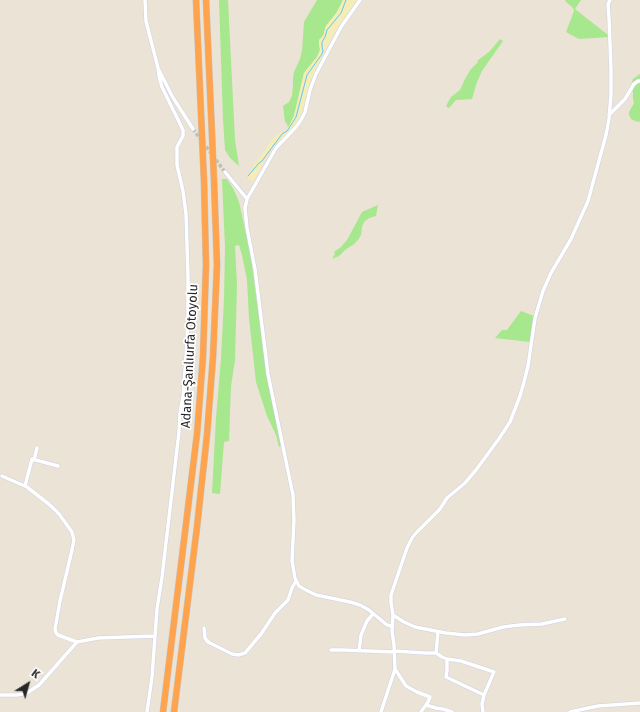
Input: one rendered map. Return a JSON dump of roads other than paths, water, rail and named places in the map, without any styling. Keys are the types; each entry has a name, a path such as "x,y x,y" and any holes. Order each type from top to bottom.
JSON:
{"highway":[{"name":"Adana-Şanlıurfa Otoyolu","path":"163,712 195,449 203,357 206,265 196,0"},
{"name":"Adana-Şanlıurfa Otoyolu","path":"174,712 197,519 213,357 217,266 206,0"}],"street":[{"path":"360,0 340,27 316,74 310,90 305,112 301,120 276,148 247,199 245,208 247,228 255,269 268,374 293,495 294,516 292,561 296,580 299,586 316,595 350,602 369,610 387,625 392,626"},
{"path":"381,712 395,668 392,626 393,615 391,603 392,592 407,548 412,538 440,509 447,498 476,470 508,426 520,396 526,374 532,334 540,299 551,273 571,239 586,206 606,135 609,115 611,69 608,4 610,0"},
{"path":"144,1 146,21 162,87 183,130 183,136 177,147 177,165 185,205 188,276 188,322 183,390 169,522 157,609 152,678 147,712"},
{"path":"158,68 172,96 193,129"},
{"path":"609,115 625,99 634,84 640,81"},
{"path":"225,172 247,199"},
{"path":"25,486 32,459 34,460 37,448"},
{"path":"34,460 58,466"},
{"path":"2,476 32,490 53,507 72,532 74,540 60,601 55,629 56,633 77,642 98,638 155,636"},
{"path":"204,628 205,638 210,643 232,654 238,655 245,653 262,634 275,612 288,600 296,580"},
{"path":"359,651 361,635 367,621 373,614"},
{"path":"393,615 411,626 458,635 511,626 542,624 565,619"},
{"path":"436,652 438,632"},
{"path":"0,695 17,695 27,693 39,685 77,642"},
{"path":"331,650 436,652 447,659 461,661 494,672 484,695 482,704 483,712"},
{"path":"447,659 446,677 484,695"},
{"path":"395,668 406,686 430,697 421,712"},
{"path":"570,712 598,706 640,703"},
{"path":"426,705 452,712"}],"waterway":[{"path":"248,176 262,161 282,134 287,131 296,117 307,75 322,54 322,42 327,30 341,13 346,0"}],"tunnel":[{"path":"193,129 225,172"}]}
